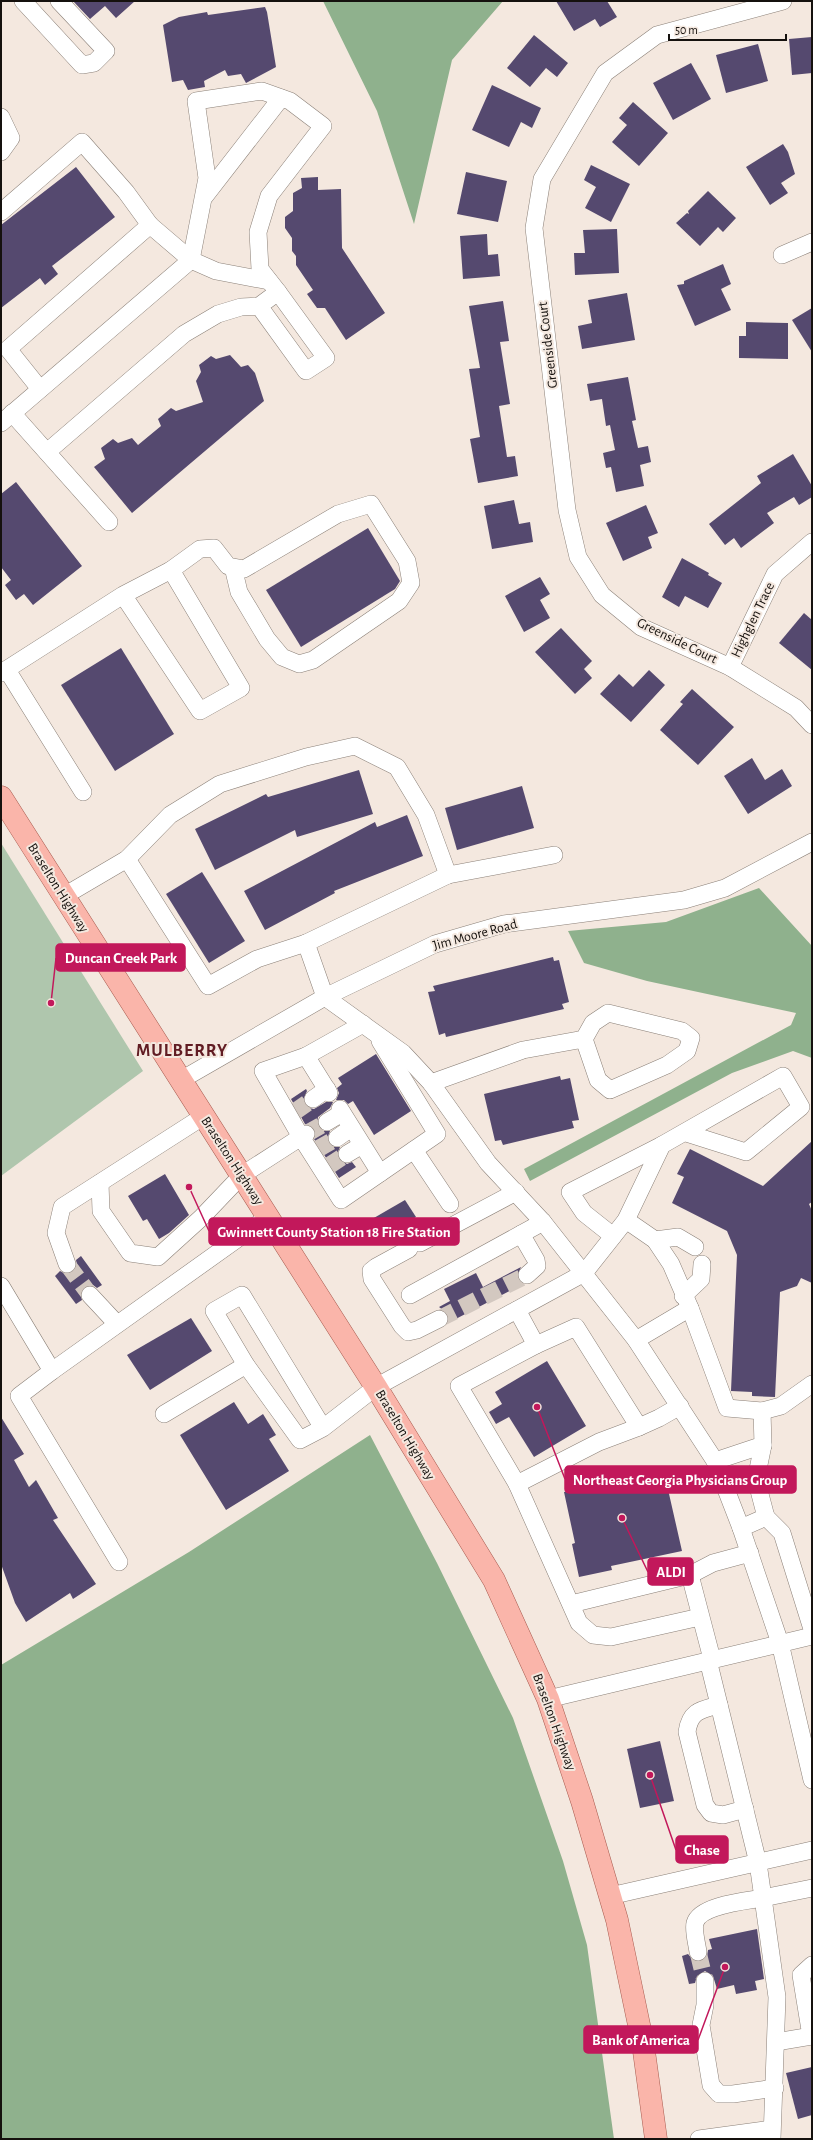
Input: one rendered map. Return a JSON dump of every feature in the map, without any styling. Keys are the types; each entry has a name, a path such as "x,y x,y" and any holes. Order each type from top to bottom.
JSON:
{"main road":[{"name":"Braselton Highway","path":"1,798 376,1387 494,1580 548,1699 582,1801 617,1920 643,2044 656,2139"}],"street":[{"path":"23,1 82,64 94,63 106,51 59,1"},
{"name":"Greenside Court","path":"782,1 657,35 605,73 542,179 534,228 567,510 578,557 602,595 641,627 730,667 796,708 812,725"},
{"path":"109,522 47,452 7,418 191,260 207,178 196,101 262,91 290,101 323,126 269,196 258,232 260,269 326,358 306,371 259,306"},
{"path":"204,198 281,98"},
{"path":"1,117 11,138 1,152"},
{"path":"1,212 82,142 126,192 150,225 191,260 216,271 274,287"},
{"path":"40,390 3,348 150,225"},
{"path":"782,255 812,242"},
{"path":"47,452 184,334 218,314 241,307 259,306 274,287"},
{"path":"83,792 4,672 123,595 171,570 200,550 214,548 228,566 244,569 338,514 371,504 407,561 411,583 399,601 313,660 299,664 282,657 267,639 239,592 233,567"},
{"name":"Highglen Trace","path":"730,667 775,574 812,542"},
{"path":"123,595 200,711 241,688 171,570"},
{"path":"796,708 812,738"},
{"path":"64,896 127,859 170,815 220,784 306,757 355,746 396,767 426,816 448,875"},
{"name":"Jim Moore Road","path":"181,1080 325,997 435,944 504,924 684,900 725,888 812,842"},
{"path":"127,859 208,986 257,959 306,943 448,875 554,855"},
{"path":"306,943 325,997 403,1053 431,1083 488,1162 543,1222 636,1340 715,1461 742,1528 780,1643 812,1780"},
{"path":"431,1083 522,1050 584,1038 593,1023 608,1013 682,1031 691,1038 687,1051 667,1065 610,1090 598,1080 584,1038"},
{"path":"369,1028 437,1134 341,1200 324,1168 263,1071 306,1056 369,1028"},
{"path":"306,1056 328,1091 313,1099"},
{"path":"613,1236 584,1213 570,1192 686,1133 783,1076 801,1106 746,1152 686,1133"},
{"path":"426,1115 445,1102"},
{"path":"327,1122 341,1111 380,1173"},
{"path":"67,1264 56,1233 62,1206 204,1116"},
{"path":"337,1138 351,1128"},
{"path":"100,1183 101,1211 130,1253 158,1256 201,1218 242,1175 304,1136"},
{"path":"347,1154 362,1145"},
{"path":"323,1428 242,1295 214,1311 246,1365 300,1440 323,1428 376,1387 584,1273 626,1220 662,1145"},
{"path":"414,1150 450,1204"},
{"path":"439,1319 417,1330 408,1332 402,1326 372,1278 371,1271 516,1192"},
{"path":"119,1562 19,1396 117,1324 268,1217"},
{"path":"626,1220 655,1240 671,1264 727,1408 762,1411 781,1406 812,1384"},
{"path":"410,1295 543,1222"},
{"path":"520,1234 536,1260 537,1266 527,1275"},
{"path":"655,1240 678,1236 695,1247"},
{"path":"636,1340 687,1302 702,1279 702,1264"},
{"path":"1,1286 52,1371"},
{"path":"90,1295 117,1324"},
{"path":"517,1310 536,1345"},
{"path":"639,1427 576,1327 536,1345 459,1386 517,1484 579,1623 593,1635 611,1637 700,1617"},
{"path":"164,1414 246,1365"},
{"path":"517,1484 599,1442 639,1427 680,1406"},
{"path":"762,1411 763,1444 756,1479 766,1517 782,1533 812,1629"},
{"path":"715,1461 763,1444"},
{"path":"742,1528 766,1517"},
{"path":"571,1604 690,1575 713,1563 750,1553"},
{"path":"690,1575 719,1705 758,1863 777,1997 775,2088 772,2134 699,2139"},
{"path":"548,1699 812,1636"},
{"path":"719,1705 698,1711 689,1720 687,1732 705,1805 711,1813 723,1815 745,1809"},
{"path":"610,1896 812,1850"},
{"path":"698,1952 694,1924 701,1913 717,1907 812,1888"},
{"path":"776,2042 811,2036 801,1975 812,1965"},
{"path":"704,1981 705,2005 701,2025 710,2084 719,2094 733,2094 775,2088"}],"green space":[{"path":"323,1 503,1 452,60 414,224 377,111"},
{"path":"1,843 143,1071 1,1176"},
{"path":"759,888 812,946 812,1058 793,1051 732,1073 530,1181 524,1169 791,1025 796,1013 647,981 584,963 568,931 666,922"},
{"path":"370,1435 437,1563 513,1718 563,1861 587,1945 614,2139 1,2139 1,1665 189,1552"}],"building":[{"path":"73,1 135,1 116,18 105,6 90,19"},
{"path":"556,1 607,1 617,17 600,27 595,19 574,31"},
{"path":"265,7 276,67 246,83 241,74 228,76 225,70 204,81 205,87 188,90 183,80 172,82 163,25 179,17 207,12 208,15"},
{"path":"534,35 568,63 557,77 546,68 530,87 507,68"},
{"path":"812,37 812,73 792,75 789,39"},
{"path":"758,44 768,81 726,93 716,55"},
{"path":"691,63 711,99 673,120 653,83"},
{"path":"492,85 541,108 532,128 521,122 509,147 472,130"},
{"path":"633,102 668,133 639,166 612,142 627,125 619,118"},
{"path":"783,144 788,152 795,174 781,183 788,193 770,205 746,167"},
{"path":"591,165 630,184 611,222 585,208 596,187 584,180"},
{"path":"76,167 115,217 52,266 58,274 45,285 40,278 1,308 1,225"},
{"path":"466,172 507,181 498,222 457,214"},
{"path":"318,177 318,190 341,189 342,248 385,313 346,340 325,308 317,308 307,294 313,290 296,265 296,256 292,251 292,238 285,228 285,217 293,211 293,193 302,188 301,178"},
{"path":"708,191 736,218 723,232 718,227 700,246 676,223 687,213 689,214 688,211"},
{"path":"617,229 619,273 575,275 574,253 585,253 583,230"},
{"path":"487,234 488,255 498,254 500,276 463,279 460,236"},
{"path":"723,264 731,284 721,289 731,310 695,326 677,285 684,284 684,281"},
{"path":"627,293 635,340 582,349 578,326 592,323 588,300"},
{"path":"503,301 509,341 500,342 510,404 499,406 507,457 515,456 518,476 478,483 470,439 480,437 469,369 480,368 469,306"},
{"path":"812,308 812,352 792,320"},
{"path":"746,322 788,323 788,359 739,358 739,336 746,336"},
{"path":"230,355 241,367 248,365 255,373 264,401 132,513 94,467 105,459 101,448 113,439 118,443 132,438 138,445 161,426 158,419 171,408 176,411 203,402 196,381 201,372 199,365 211,356 216,359"},
{"path":"628,377 636,420 632,421 638,448 648,446 651,462 640,465 644,486 616,492 611,467 606,468 603,453 615,450 610,425 606,426 602,399 590,401 587,384"},
{"path":"793,454 812,486 812,497 799,505 794,497 767,513 774,523 741,548 734,538 725,545 709,524 761,483 757,476"},
{"path":"16,482 82,566 33,605 24,594 16,600 5,585 11,580 1,567 1,494"},
{"path":"514,500 519,524 530,522 533,542 492,549 484,506"},
{"path":"646,505 658,533 648,537 652,548 623,561 606,523"},
{"path":"368,528 400,581 395,589 301,647 266,590"},
{"path":"682,558 709,573 708,575 722,583 708,608 685,596 679,607 662,597"},
{"path":"540,577 550,594 540,600 550,618 524,632 505,596"},
{"path":"804,613 812,620 812,670 779,643"},
{"path":"561,628 592,661 584,669 592,678 575,694 535,652"},
{"path":"121,648 174,734 115,771 61,685"},
{"path":"649,670 665,685 631,722 600,694 619,674 633,687"},
{"path":"692,689 734,727 698,765 660,730 683,704 680,702"},
{"path":"752,758 765,780 782,769 792,786 748,814 724,776"},
{"path":"359,770 373,814 297,837 295,830 215,870 195,829 266,794 268,797"},
{"path":"522,786 534,828 457,850 445,808"},
{"path":"407,815 423,856 334,891 335,893 265,930 244,891 375,822 377,827"},
{"path":"202,872 245,941 209,963 166,894"},
{"path":"553,957 554,961 559,960 569,1002 562,1004 564,1009 446,1037 445,1033 439,1035 428,992 435,991 433,986"},
{"path":"376,1054 411,1111 374,1135 353,1101 348,1104 344,1100 336,1100 339,1093 337,1088 342,1084 338,1078"},
{"path":"560,1076 561,1080 570,1078 579,1120 572,1121 574,1128 503,1145 501,1140 495,1141 484,1094"},
{"path":"306,1089 307,1091 303,1100 309,1108 314,1109 326,1102 333,1102 330,1108 318,1117 317,1123 322,1131 330,1131 327,1139 329,1144 333,1147 340,1147 337,1154 339,1159 347,1164 352,1162 356,1167 339,1178 314,1139 316,1134 314,1129 305,1124 291,1099"},
{"path":"812,1141 812,1202 809,1204 812,1211 812,1283 801,1278 797,1286 780,1292 775,1397 752,1396 752,1392 731,1391 737,1255 727,1231 672,1203 684,1177 677,1174 690,1149 763,1186"},
{"path":"165,1174 189,1215 169,1233 159,1239 147,1219 143,1221 128,1196"},
{"path":"405,1200 416,1217 371,1244 360,1226"},
{"path":"81,1256 102,1285 97,1288 93,1285 84,1287 80,1292 82,1300 76,1304 55,1276 60,1271 66,1274 74,1271 77,1265 76,1260"},
{"path":"521,1267 517,1277 523,1284 448,1323 448,1314 439,1307 450,1301 444,1289 476,1273 483,1287"},
{"path":"191,1318 212,1351 150,1390 127,1355"},
{"path":"547,1361 586,1426 534,1457 509,1417 496,1424 489,1412 502,1404 495,1392"},
{"path":"234,1402 248,1424 263,1414 276,1435 269,1439 289,1471 226,1510 180,1435"},
{"path":"1,1417 24,1454 14,1460 29,1487 36,1480 58,1518 53,1520 96,1584 73,1599 70,1593 26,1622 15,1603 1,1564"},
{"path":"678,1467 681,1482 667,1485 682,1551 611,1566 612,1570 579,1577 572,1544 575,1543 564,1492"},
{"path":"660,1741 674,1801 640,1808 627,1749"},
{"path":"757,1929 764,1979 755,1981 757,1990 736,1994 734,1985 717,1989 713,1976 705,1971 697,1976 695,1983 689,1984 682,1956 688,1954 694,1961 700,1962 707,1956 708,1950 712,1949 709,1939"},
{"path":"812,2067 812,2115 798,2119 786,2073"}],"tunnel":[{"path":"293,1113 313,1099"},
{"path":"306,1134 327,1122"},
{"path":"316,1150 337,1138"},
{"path":"327,1167 347,1154"},
{"path":"67,1264 90,1295"},
{"path":"439,1319 527,1275"},
{"path":"698,1952 705,1981"}],"place":[{"name":"Duncan Creek Park","path":"51,1003"},
{"name":"Gwinnett County Station 18 Fire Station","path":"189,1187"},
{"name":"Northeast Georgia Physicians Group","path":"537,1407"},
{"name":"ALDI","path":"622,1518"},
{"name":"Chase","path":"650,1775"},
{"name":"Bank of America","path":"725,1967"}],"district":[{"name":"MULBERRY","path":"182,1051"}]}
